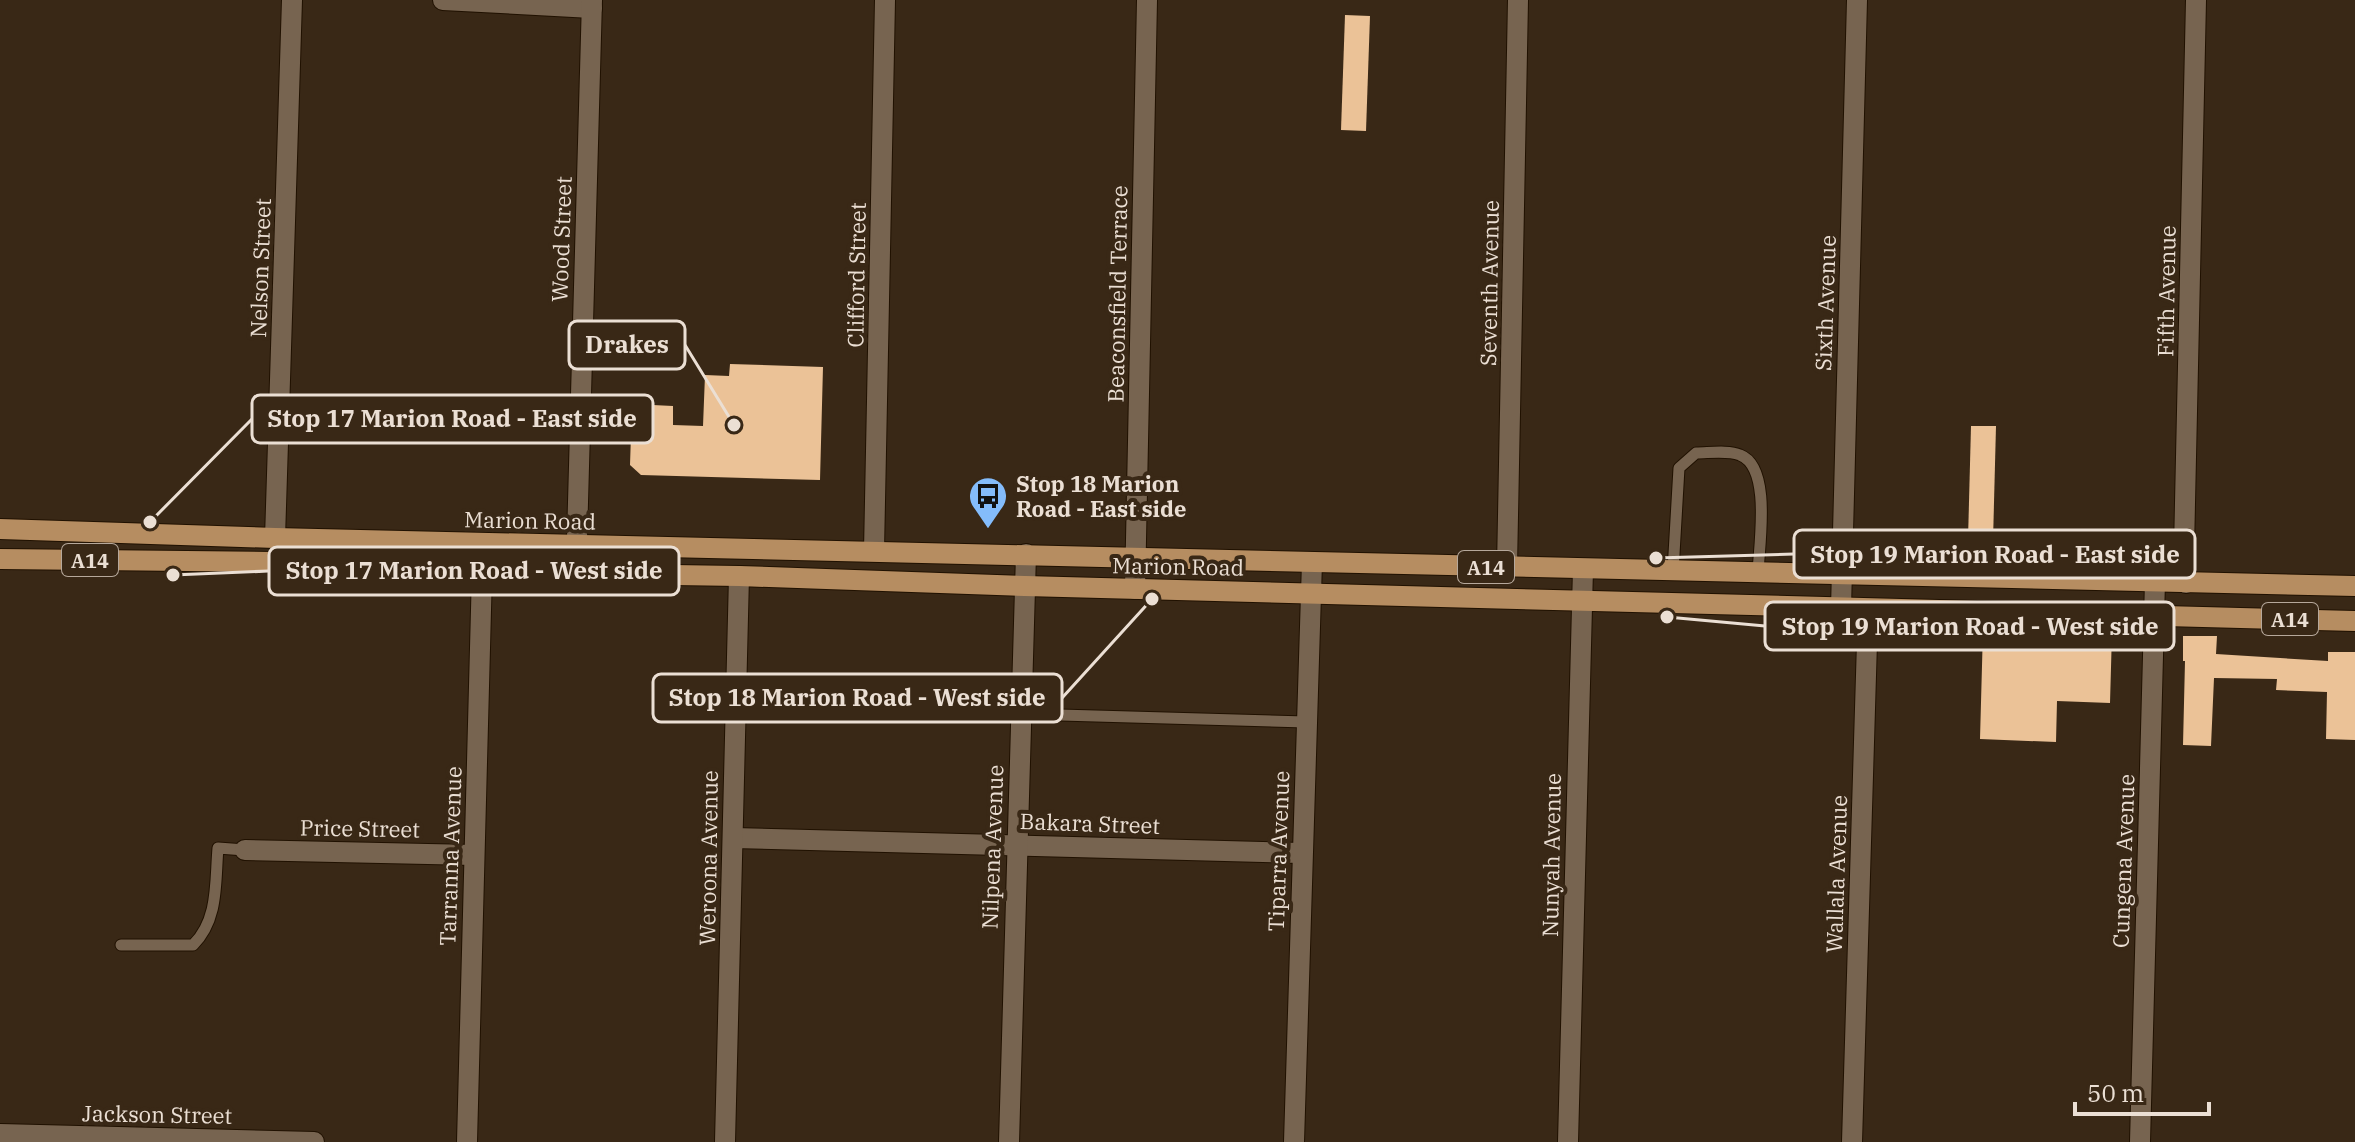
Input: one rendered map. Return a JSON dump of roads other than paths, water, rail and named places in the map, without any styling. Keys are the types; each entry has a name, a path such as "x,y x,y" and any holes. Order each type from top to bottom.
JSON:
{"main road":[{"path":"0,520 31,530"},
{"name":"Marion Road","path":"0,529 2355,586"},
{"path":"843,580 858,570 874,551"},
{"name":"Marion Road","path":"0,559 273,562 482,572 739,576 2355,621"}],"street":[{"name":"Nelson Street","path":"275,538 292,0"},
{"path":"443,0 592,4"},
{"name":"Clifford Street","path":"874,551 885,0"},
{"name":"Beaconsfield Terrace","path":"1135,589 1147,0"},
{"name":"Seventh Avenue","path":"1507,567 1518,0"},
{"name":"Sixth Avenue","path":"1841,608 1857,0"},
{"name":"Fifth Avenue","path":"2186,583 2184,549 2196,0"},
{"name":"Wood Street","path":"576,574 592,4"},
{"name":"Nilpena Avenue","path":"1009,1142 1026,554"},
{"name":"Tiparra Avenue","path":"1294,1142 1312,562"},
{"name":"Nunyah Avenue","path":"1568,1142 1583,569"},
{"name":"Tarranna Avenue","path":"467,1142 482,572"},
{"name":"Weroona Avenue","path":"725,1142 739,576"},
{"name":"Cungena Avenue","path":"2140,1142 2155,581"},
{"name":"Wallala Avenue","path":"1852,1142 1867,642 1880,609"},
{"name":"Bakara Street","path":"733,838 1301,853"},
{"name":"Price Street","path":"245,850 474,855"},
{"name":"Jackson Street","path":"0,1134 314,1142"}],"lane":[{"path":"1673,571 1679,468 1696,453 1725,453 1746,458 1761,482 1758,573"},
{"path":"736,706 1306,722"},
{"path":"121,945 193,945 204,934 213,912 218,848 245,850"}],"place":[{"name":"Drakes","path":"734,425"},
{"name":"Stop 17 Marion Road - East side","path":"150,522"},
{"name":"Stop 18 Marion Road - East side","path":"988,530"},
{"name":"Stop 19 Marion Road - East side","path":"1656,558"},
{"name":"Stop 17 Marion Road - West side","path":"173,575"},
{"name":"Stop 18 Marion Road - West side","path":"1152,599"},
{"name":"Stop 19 Marion Road - West side","path":"1667,617"}]}
